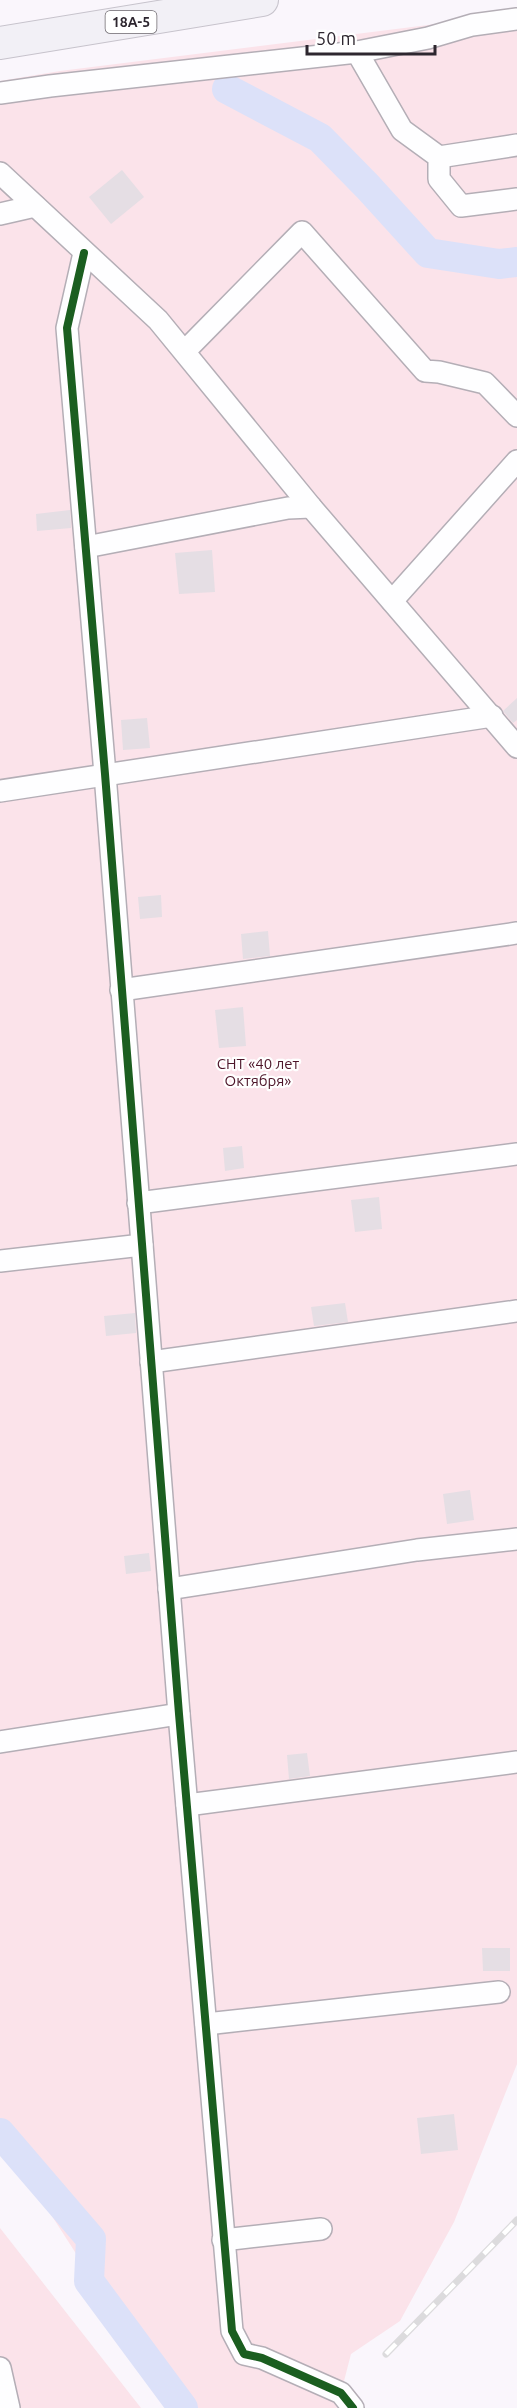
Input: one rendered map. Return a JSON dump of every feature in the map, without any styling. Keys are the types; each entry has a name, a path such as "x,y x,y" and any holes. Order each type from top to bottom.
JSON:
{"highway":[{"name":"18А-5","path":"0,43 262,0"}],"street":[{"path":"0,93 357,52 428,38 472,25 517,19"},
{"path":"357,52 402,130 439,157 517,145"},
{"path":"439,157 439,179 461,206 517,199"},
{"path":"0,173 158,320 311,507 517,747"},
{"path":"0,214 35,206"},
{"path":"185,351 302,232 424,371 439,372 485,383 517,416"},
{"path":"84,253 67,328 105,774 179,1714 232,2331 244,2354 262,2358 341,2393 353,2408"},
{"path":"392,601 517,461"},
{"path":"86,547 288,508 311,507"},
{"path":"0,791 492,716"},
{"path":"121,990 517,933"},
{"path":"138,1203 517,1154"},
{"path":"0,1261 142,1245"},
{"path":"151,1362 517,1311"},
{"path":"169,1589 417,1550 517,1539"},
{"path":"0,1742 179,1714"},
{"path":"187,1805 517,1762"},
{"path":"206,2024 499,1992"},
{"path":"223,2240 321,2229"},
{"path":"0,2368 9,2408"}],"green space":[{"name":"СНТ «40 лет Октября»","path":"517,14 517,2064 454,2222 400,2321 351,2354 337,2408 175,2408 0,2135 0,81 60,71"},
{"path":"0,2228 141,2408 0,2408"}],"building":[{"path":"122,170 144,197 111,224 89,197"},
{"path":"70,510 71,528 37,531 36,514"},
{"path":"212,550 215,592 179,594 175,553"},
{"path":"517,698 517,720 513,723 503,711"},
{"path":"147,718 150,748 123,750 121,720"},
{"path":"161,895 162,917 140,919 138,897"},
{"path":"268,931 270,956 243,959 241,934"},
{"path":"243,1007 246,1046 219,1048 215,1010"},
{"path":"242,1146 244,1168 225,1171 223,1148"},
{"path":"379,1197 382,1229 355,1232 351,1200"},
{"path":"345,1303 348,1322 314,1326 311,1307"},
{"path":"135,1313 136,1333 106,1336 104,1316"},
{"path":"470,1490 474,1520 447,1524 443,1494"},
{"path":"149,1553 151,1571 126,1574 124,1556"},
{"path":"307,1753 310,1776 289,1779 287,1755"},
{"path":"482,1948 510,1948 510,1971 483,1971"},
{"path":"454,2114 458,2150 421,2154 417,2118"}],"waterway":[{"path":"227,89 320,138 428,253 499,264 517,262"},
{"path":"0,2133 91,2239 89,2281 183,2408"}],"railway":[{"path":"386,2354 517,2220"}],"cycle path":[{"path":"84,253 67,328 105,774 179,1714 232,2331 244,2354 262,2358 341,2393 353,2408"}]}
